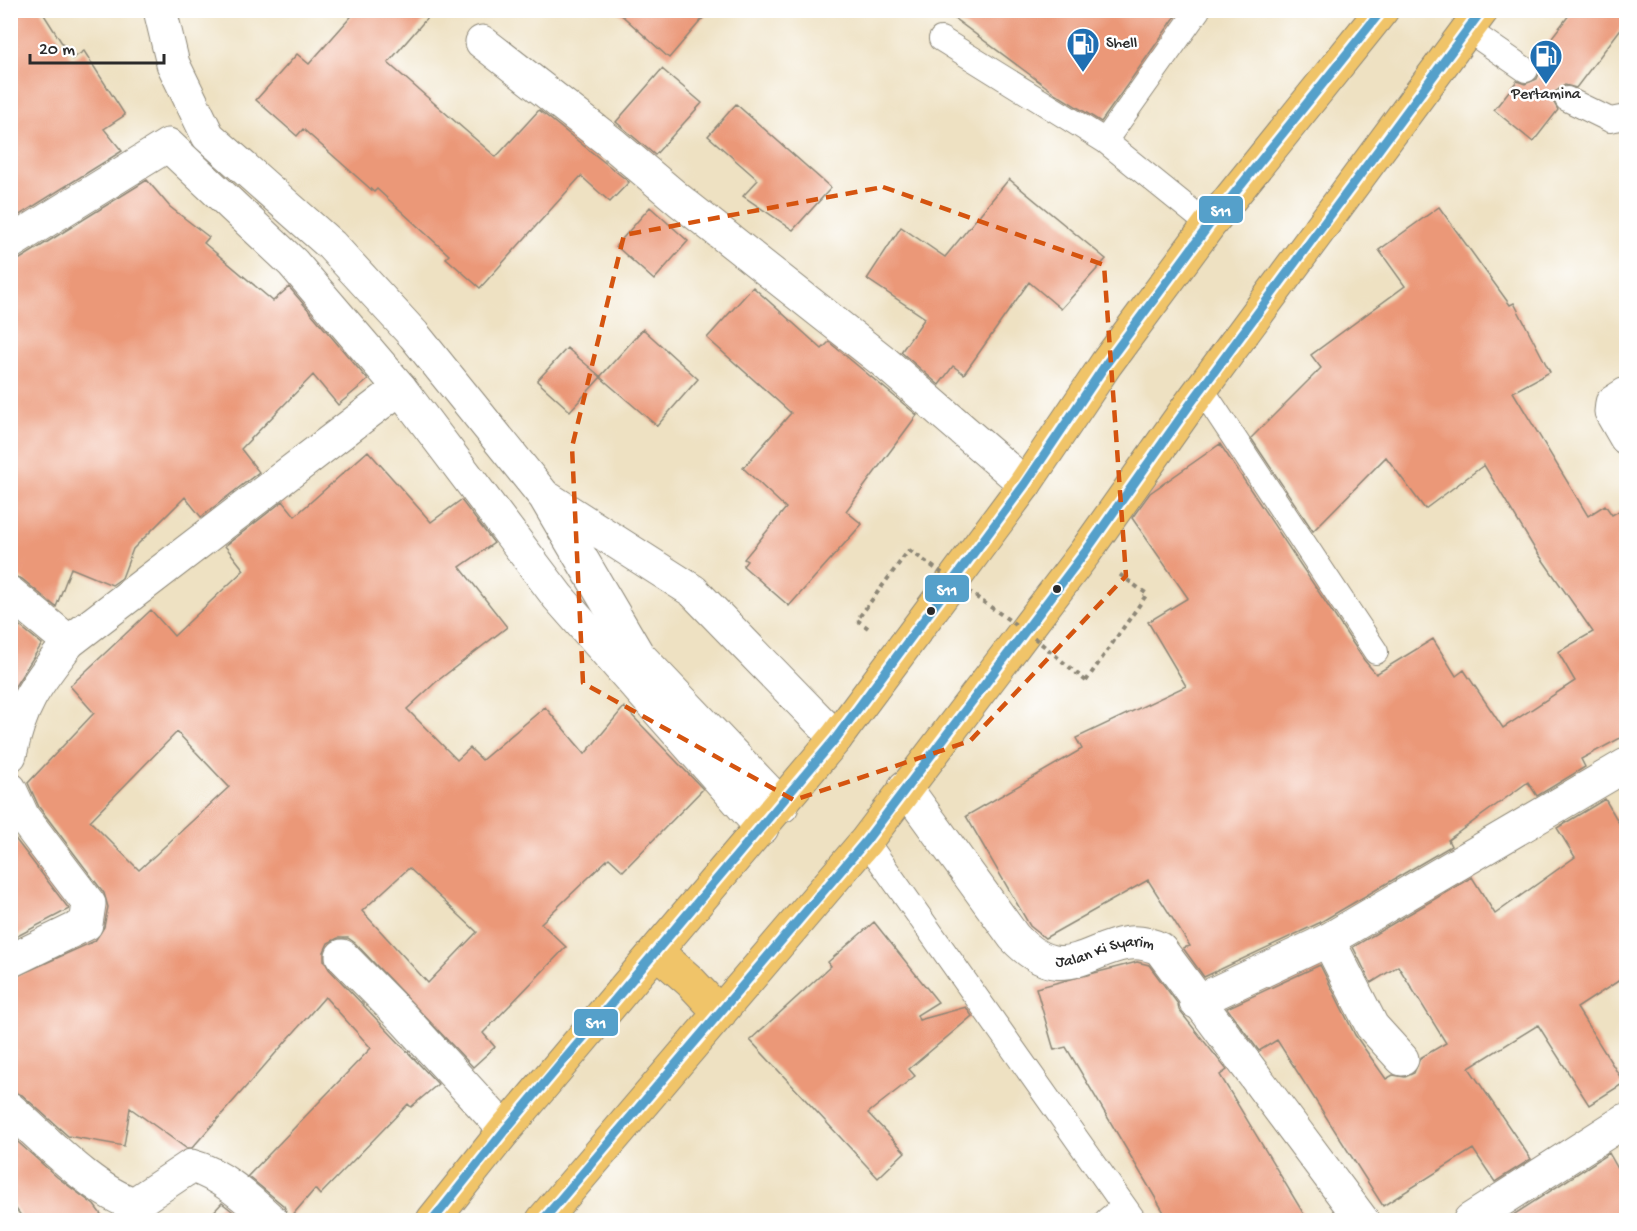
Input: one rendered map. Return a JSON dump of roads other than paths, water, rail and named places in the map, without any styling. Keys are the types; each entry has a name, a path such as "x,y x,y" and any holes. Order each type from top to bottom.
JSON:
{"main road":[{"path":"433,1221 505,1130 772,817 836,738 1025,484 1106,364 1209,225 1381,11"},
{"path":"543,1221 866,841 1086,551 1201,388 1475,20"},
{"path":"657,952 690,981 720,1013"}],"street":[{"path":"160,10 173,64 208,136 331,245 414,334 545,497 638,655 772,817"},
{"path":"482,42 883,361 1025,484"},
{"path":"10,243 168,145 293,263 400,388 558,597 772,817"},
{"path":"10,756 15,729 29,695 69,642 400,388"},
{"path":"1626,394 1612,404 1611,412 1626,438"},
{"path":"545,497 693,591 836,738"},
{"path":"10,593 69,642"},
{"path":"1196,1002 1328,940 1626,765"},
{"name":"Jalan Ki Syarim","path":"905,787 1014,937 1029,953 1045,962 1068,963 1119,944 1141,942 1160,949 1196,1002 1362,1221"},
{"path":"10,789 23,817 88,904 86,924 10,961"},
{"path":"1328,940 1372,1026 1402,1059"},
{"path":"342,956 401,1016 505,1130"},
{"path":"10,1109 88,1176 120,1200 127,1212 191,1166 205,1170 252,1203 272,1221"},
{"path":"1470,1221 1626,1120"}],"lane":[{"path":"1104,141 1198,10"},
{"path":"1475,20 1526,70"},
{"path":"941,39 1104,141 1209,225"},
{"path":"1567,99 1610,120 1626,117"},
{"path":"1201,388 1376,652"},
{"path":"866,841 1121,1216"}],"place":[{"name":"Shell","path":"1083,73"},
{"name":"Pertamina","path":"1546,85"}]}
